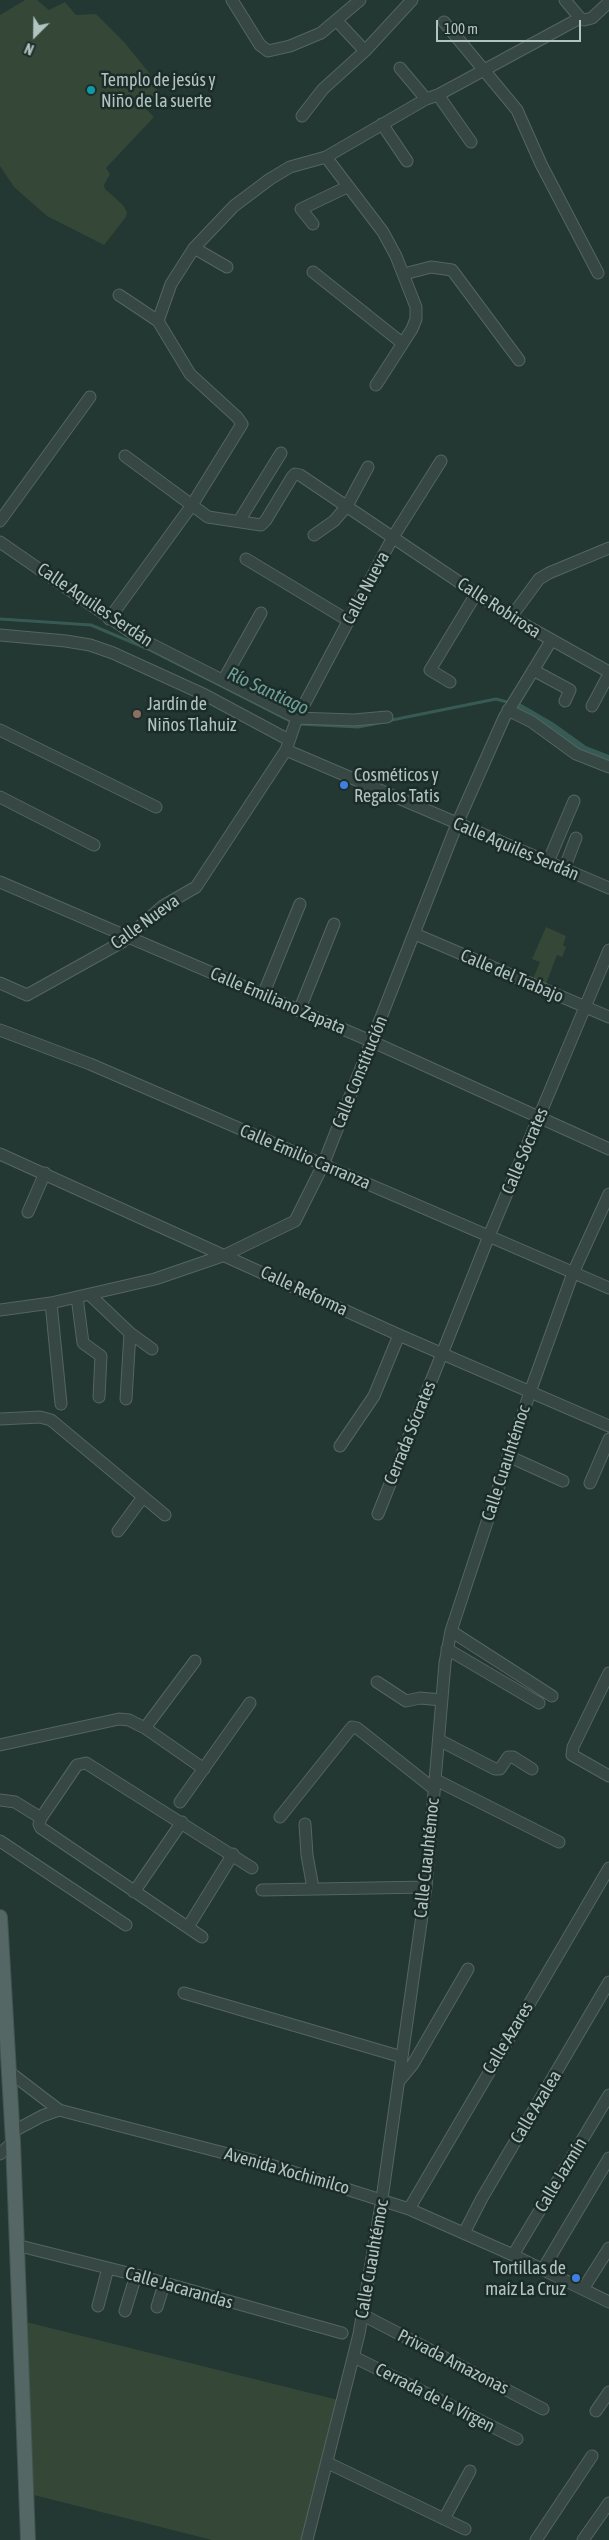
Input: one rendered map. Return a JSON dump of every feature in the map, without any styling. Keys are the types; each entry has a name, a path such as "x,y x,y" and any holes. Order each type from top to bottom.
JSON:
{"main road":[{"path":"0,1917 13,2137 28,2540"}],"street":[{"path":"232,0 260,45 268,51 290,46 321,33 360,0"},
{"path":"344,0 348,12"},
{"path":"302,116 323,89 365,51 412,0"},
{"path":"565,0 580,18 584,20 592,18 609,2"},
{"path":"158,321 171,284 194,248 234,206 270,179 290,167 326,157 426,99 438,95 580,18"},
{"path":"337,21 365,51"},
{"path":"444,22 517,110 541,164 598,274"},
{"path":"400,68 426,99"},
{"path":"438,95 471,142"},
{"path":"382,124 407,161"},
{"path":"326,157 382,232 404,274 416,307 416,319 376,385"},
{"path":"313,224 301,209 347,187"},
{"path":"194,248 227,267"},
{"path":"404,274 431,267 452,270 519,360"},
{"path":"313,272 402,343"},
{"path":"109,620 192,505 242,424 237,417 190,374 158,321 119,295"},
{"path":"0,521 90,397"},
{"path":"125,456 208,517 239,521 282,453"},
{"name":"Calle Nueva","path":"0,983 27,995 122,942 163,906 196,887 292,731 393,537 441,461"},
{"path":"314,535 334,521 347,506 368,468"},
{"name":"Calle Robirosa","path":"239,521 263,524 295,474 347,506 512,617 551,641 608,670"},
{"name":"Calle Aquiles Serdán","path":"0,542 57,580 109,620 139,638 224,680 292,731 458,824 609,888"},
{"path":"512,617 539,579 549,572 609,548"},
{"path":"246,559 349,621"},
{"path":"450,682 430,670 476,594"},
{"path":"224,680 261,613"},
{"path":"0,635 90,645 292,731 354,720 387,717"},
{"name":"Calle Constitución","path":"0,1310 51,1303 155,1279 225,1255 295,1221 323,1165 458,824 509,709 551,641"},
{"path":"533,670 570,690 565,701"},
{"path":"592,706 608,670"},
{"path":"509,709 532,722 576,754 609,767"},
{"path":"0,730 156,807"},
{"path":"0,797 94,845"},
{"path":"548,862 574,801"},
{"path":"564,869 576,838"},
{"name":"Calle Emiliano Zapata","path":"0,882 128,935 373,1042 609,1149"},
{"path":"263,994 300,904"},
{"path":"300,1011 334,924"},
{"name":"Calle del Trabajo","path":"415,934 609,1017"},
{"name":"Calle Sócrates","path":"442,1352 609,950"},
{"name":"Calle Emilio Carranza","path":"0,1030 90,1064 609,1288"},
{"name":"Calle Reforma","path":"0,1154 399,1335 609,1426"},
{"path":"28,1212 44,1173"},
{"name":"Calle Cuauhtémoc","path":"307,2540 354,2357 363,2315 382,2199 426,1887 442,1700 450,1631 508,1456 573,1273 609,1194"},
{"path":"90,1295 130,1333 152,1349"},
{"path":"77,1297 83,1343 101,1356 99,1397"},
{"path":"51,1303 61,1404"},
{"path":"126,1399 130,1333"},
{"path":"340,1446 374,1396 399,1335"},
{"name":"Cerrada Sócrates","path":"378,1514 442,1352"},
{"path":"0,1419 40,1417 51,1420 165,1516"},
{"path":"590,1482 609,1439"},
{"path":"508,1456 563,1481"},
{"path":"118,1531 143,1497"},
{"path":"450,1631 552,1696"},
{"path":"447,1648 539,1703"},
{"path":"145,1728 195,1661"},
{"path":"608,1677 573,1747 572,1755 609,1776"},
{"path":"377,1682 406,1701 420,1698 442,1700"},
{"path":"180,1802 250,1703"},
{"path":"0,1745 119,1719 129,1720 145,1728 204,1769"},
{"path":"280,1817 352,1728 357,1728 435,1785 559,1842"},
{"path":"439,1740 495,1769 500,1769 508,1757 532,1769"},
{"path":"202,1937 41,1828 39,1824 41,1818 77,1765 82,1762 182,1822 252,1868"},
{"path":"0,1800 15,1802 41,1818"},
{"path":"134,1892 182,1822"},
{"path":"305,1824 307,1855 313,1888"},
{"path":"0,1840 126,1925"},
{"path":"188,1927 233,1854"},
{"name":"Calle Azares","path":"409,2208 609,1868"},
{"path":"262,1890 426,1887"},
{"path":"398,2082 413,2064 468,1969"},
{"name":"Calle Azalea","path":"464,2233 482,2198 609,1982"},
{"path":"184,1994 402,2057"},
{"path":"8,2071 58,2110"},
{"name":"Calle Jazmín","path":"513,2255 609,2095"},
{"path":"0,2154 13,2137 42,2116 58,2110"},
{"name":"Avenida Xochimilco","path":"58,2110 274,2166 409,2208 513,2255 609,2302"},
{"path":"543,2270 609,2158"},
{"name":"Calle Jacarandas","path":"16,2245 136,2275 342,2333"},
{"path":"583,2289 609,2248"},
{"path":"98,2306 108,2268"},
{"path":"125,2311 136,2275"},
{"path":"157,2307 164,2284"},
{"name":"Privada Amazonas","path":"363,2315 543,2409"},
{"name":"Cerrada de la Virgen","path":"354,2357 517,2438"},
{"path":"596,2411 609,2392"},
{"path":"536,2540 592,2456"},
{"path":"328,2463 465,2530"},
{"path":"444,2519 470,2471"},
{"path":"584,2540 609,2503"}],"shaded area":[{"path":"25,0 37,0 49,10 65,2 76,15 96,14 125,43 150,74 159,94 146,109 154,117 106,168 110,174 104,185 105,189 123,205 127,212 126,217 104,245 47,216 14,187 0,166 0,15"},
{"path":"518,702 554,723 586,746 609,755 609,762 580,750 513,708"},
{"path":"546,927 566,936 563,945 566,947 562,957 557,955 546,984 533,979 540,962 532,959"},
{"path":"18,2320 342,2401 305,2540 212,2540 30,2494"}],"waterway":[{"name":"Río Santiago","path":"0,619 91,625 148,649 292,722"},
{"name":"Río Santiago","path":"387,721 496,699 511,703"},
{"name":"Río Santiago","path":"298,724 358,727 379,723"}],"place":[{"name":"Templo de jesús y Niño de la suerte","path":"91,90"},
{"name":"Jardín de Niños Tlahuiz","path":"137,714"},
{"name":"Cosméticos y Regalos Tatis","path":"344,785"},
{"name":"Tortillas de maíz La Cruz","path":"576,2278"}]}
